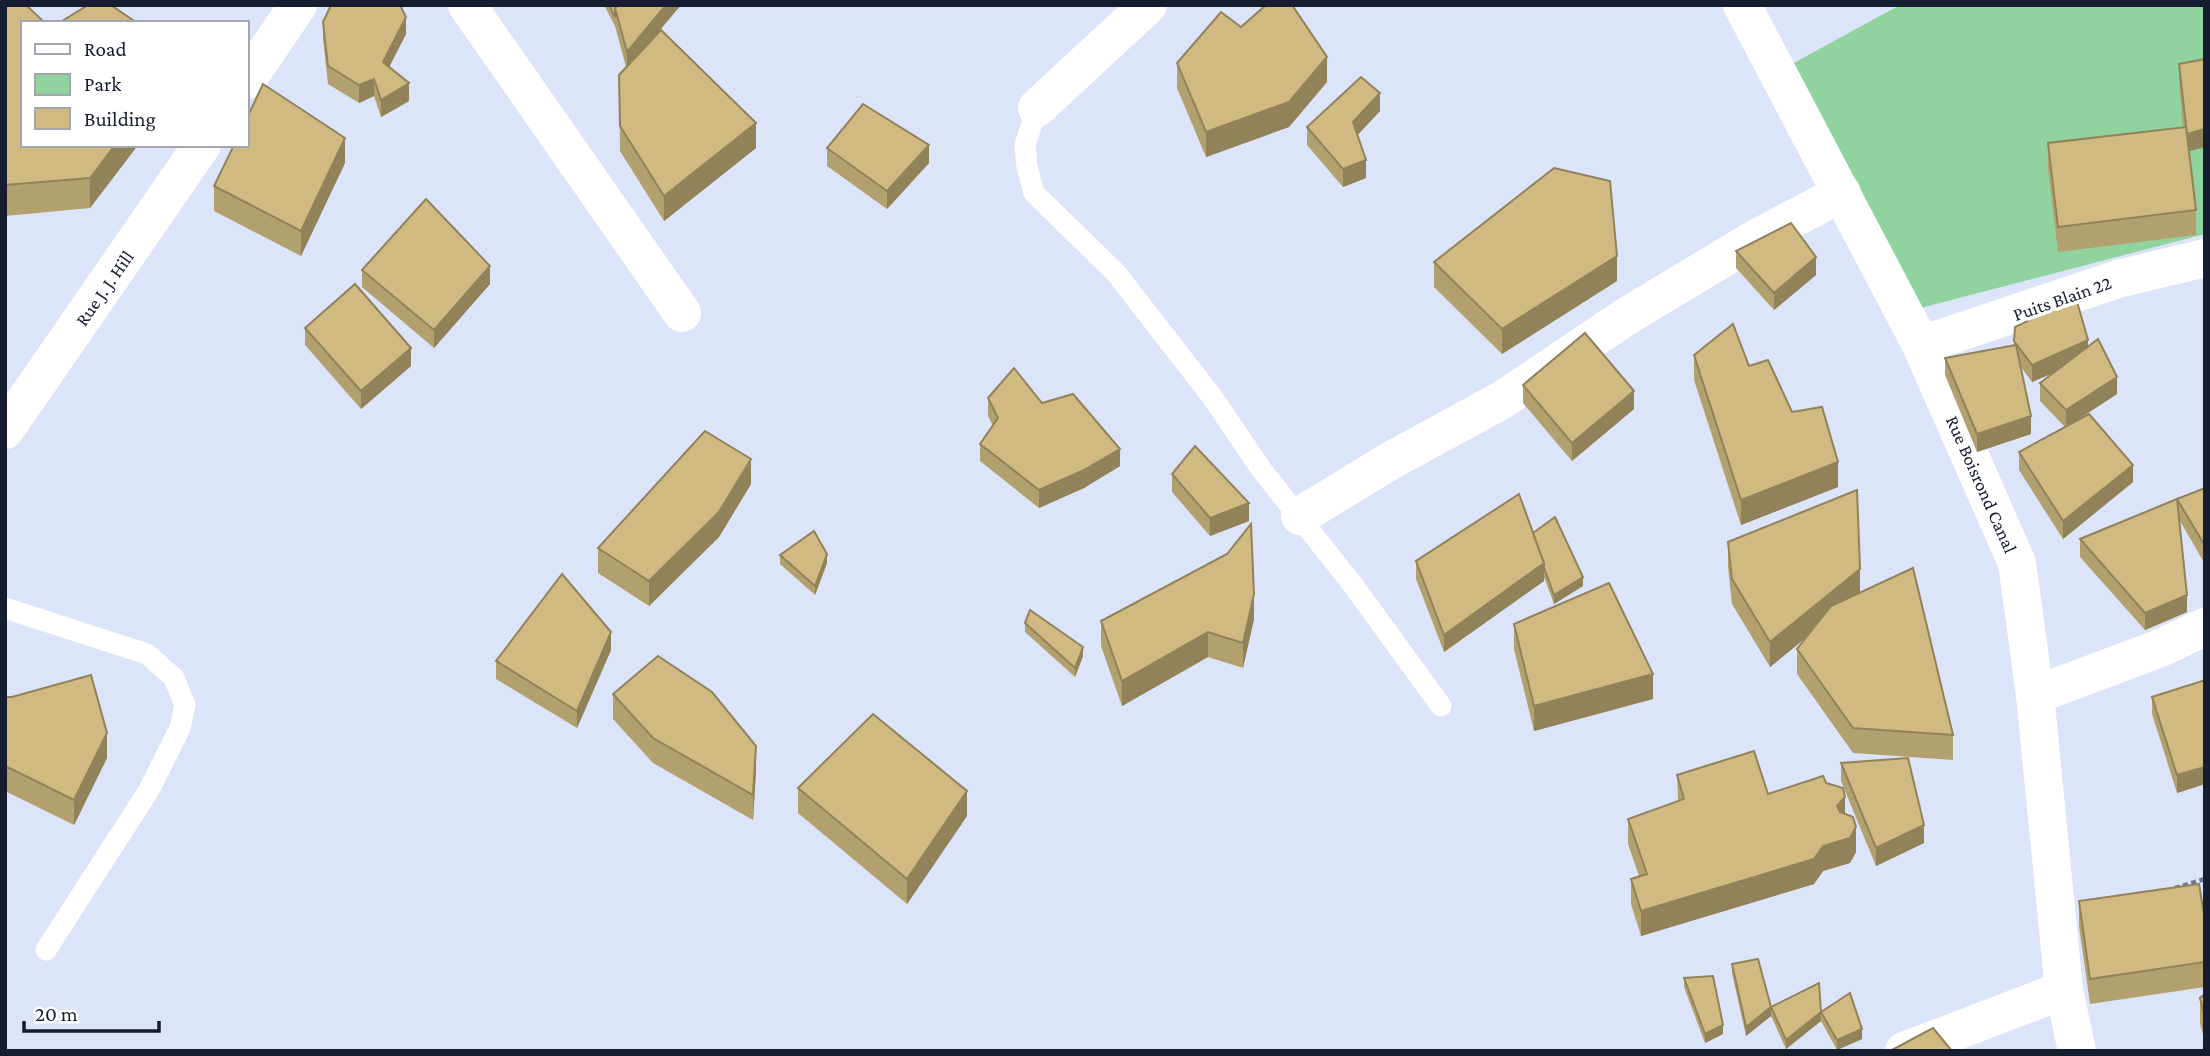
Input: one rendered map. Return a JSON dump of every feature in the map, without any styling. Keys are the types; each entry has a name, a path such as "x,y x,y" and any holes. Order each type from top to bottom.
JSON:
{"street":[{"path":"248,79 298,5"},
{"path":"467,5 682,313"},
{"path":"1037,107 1148,5"},
{"name":"Rue Boisrond Canal","path":"1742,5 1921,345 2017,563 2035,695 2064,990 2077,1051"},
{"name":"Rue J. J. Hill","path":"5,430 201,147"},
{"path":"1300,516 1390,461 1502,400 1627,316 1755,239 1842,193"},
{"name":"Puits Blain 22","path":"1921,345 2119,279 2205,258"},
{"path":"2035,695 2158,649 2205,627"},
{"path":"1903,1051 2064,990"}],"lane":[{"path":"1037,107 1025,145 1034,193 1116,273 1213,398 1261,469 1300,516 1441,706"},
{"path":"5,608 147,654 174,678 185,705 180,728 149,790 46,950"}],"path":[{"path":"2164,891 2205,879"}],"green space":[{"path":"1900,5 2205,5 2205,234 1913,310 1790,65"}],"building":[{"path":"5,5 26,5 43,21 21,21 21,147 113,147 90,178 5,185"},
{"path":"88,5 111,5 134,21 62,21"},
{"path":"331,5 400,5 406,17 383,62 409,83 381,100 374,79 359,85 328,66 323,22"},
{"path":"609,5 619,5 615,8 615,17"},
{"path":"619,5 666,5 627,52 615,8"},
{"path":"1266,5 1292,5 1327,57 1289,102 1206,132 1177,63 1221,12 1241,27"},
{"path":"661,30 756,123 664,196 620,126 619,75"},
{"path":"2205,59 2205,129 2187,134 2179,64"},
{"path":"1361,77 1380,93 1353,122 1366,160 1343,169 1307,127"},
{"path":"263,84 345,138 301,231 214,186 233,147 248,147 248,116"},
{"path":"863,104 929,145 887,191 827,148"},
{"path":"2186,127 2196,210 2058,227 2048,143"},
{"path":"1554,168 1610,181 1617,256 1502,329 1434,262"},
{"path":"426,199 490,266 434,330 362,270"},
{"path":"1791,223 1816,257 1774,293 1736,251"},
{"path":"355,284 411,348 361,391 305,328"},
{"path":"2076,298 2088,340 2032,365 2014,341 2015,327"},
{"path":"1733,324 1749,366 1768,360 1792,412 1822,407 1838,462 1741,500 1694,355"},
{"path":"1585,333 1634,391 1572,443 1523,385"},
{"path":"2098,339 2117,377 2066,410 2040,383"},
{"path":"2016,345 2031,416 1977,434 1945,358"},
{"path":"1014,368 1042,403 1073,394 1120,449 1084,470 1039,490 980,444 998,418 988,398"},
{"path":"2089,414 2133,465 2063,521 2019,452"},
{"path":"705,431 751,459 719,512 649,581 598,548"},
{"path":"1195,446 1249,503 1210,518 1172,474"},
{"path":"2205,488 2205,546 2177,499"},
{"path":"1857,490 1860,569 1770,642 1732,579 1728,542"},
{"path":"1519,494 1544,563 1444,635 1416,561"},
{"path":"2177,499 2187,595 2145,613 2080,539"},
{"path":"1555,517 1583,577 1554,595 1533,533"},
{"path":"1251,524 1254,594 1243,643 1208,632 1122,681 1101,621 1227,554"},
{"path":"814,531 827,554 815,586 780,555"},
{"path":"1913,568 1953,735 1853,728 1797,649 1831,606"},
{"path":"562,574 611,632 577,711 496,661"},
{"path":"1609,583 1653,674 1534,706 1514,624"},
{"path":"1030,610 1083,647 1075,668 1025,623"},
{"path":"658,656 712,692 756,746 753,795 653,738 613,694"},
{"path":"91,675 107,733 74,800 5,766 5,697"},
{"path":"2205,680 2205,767 2177,775 2152,697"},
{"path":"873,714 967,791 907,879 798,788"},
{"path":"1754,751 1768,794 1823,776 1826,783 1843,788 1845,797 1837,806 1840,812 1853,817 1856,827 1850,838 1823,846 1814,859 1641,911 1631,879 1647,874 1628,819 1684,799 1677,775"},
{"path":"1908,758 1924,825 1876,848 1841,763"},
{"path":"2199,884 2205,920 2205,962 2090,979 2079,901"},
{"path":"1758,959 1771,1007 1746,1027 1732,964"},
{"path":"1713,976 1723,1025 1705,1034 1684,978"},
{"path":"1819,983 1821,1012 1786,1040 1771,1007"},
{"path":"1850,993 1862,1029 1837,1040 1821,1012"},
{"path":"2205,994 2205,1018 2200,998"},
{"path":"1933,1028 1952,1051 1890,1051"}]}
